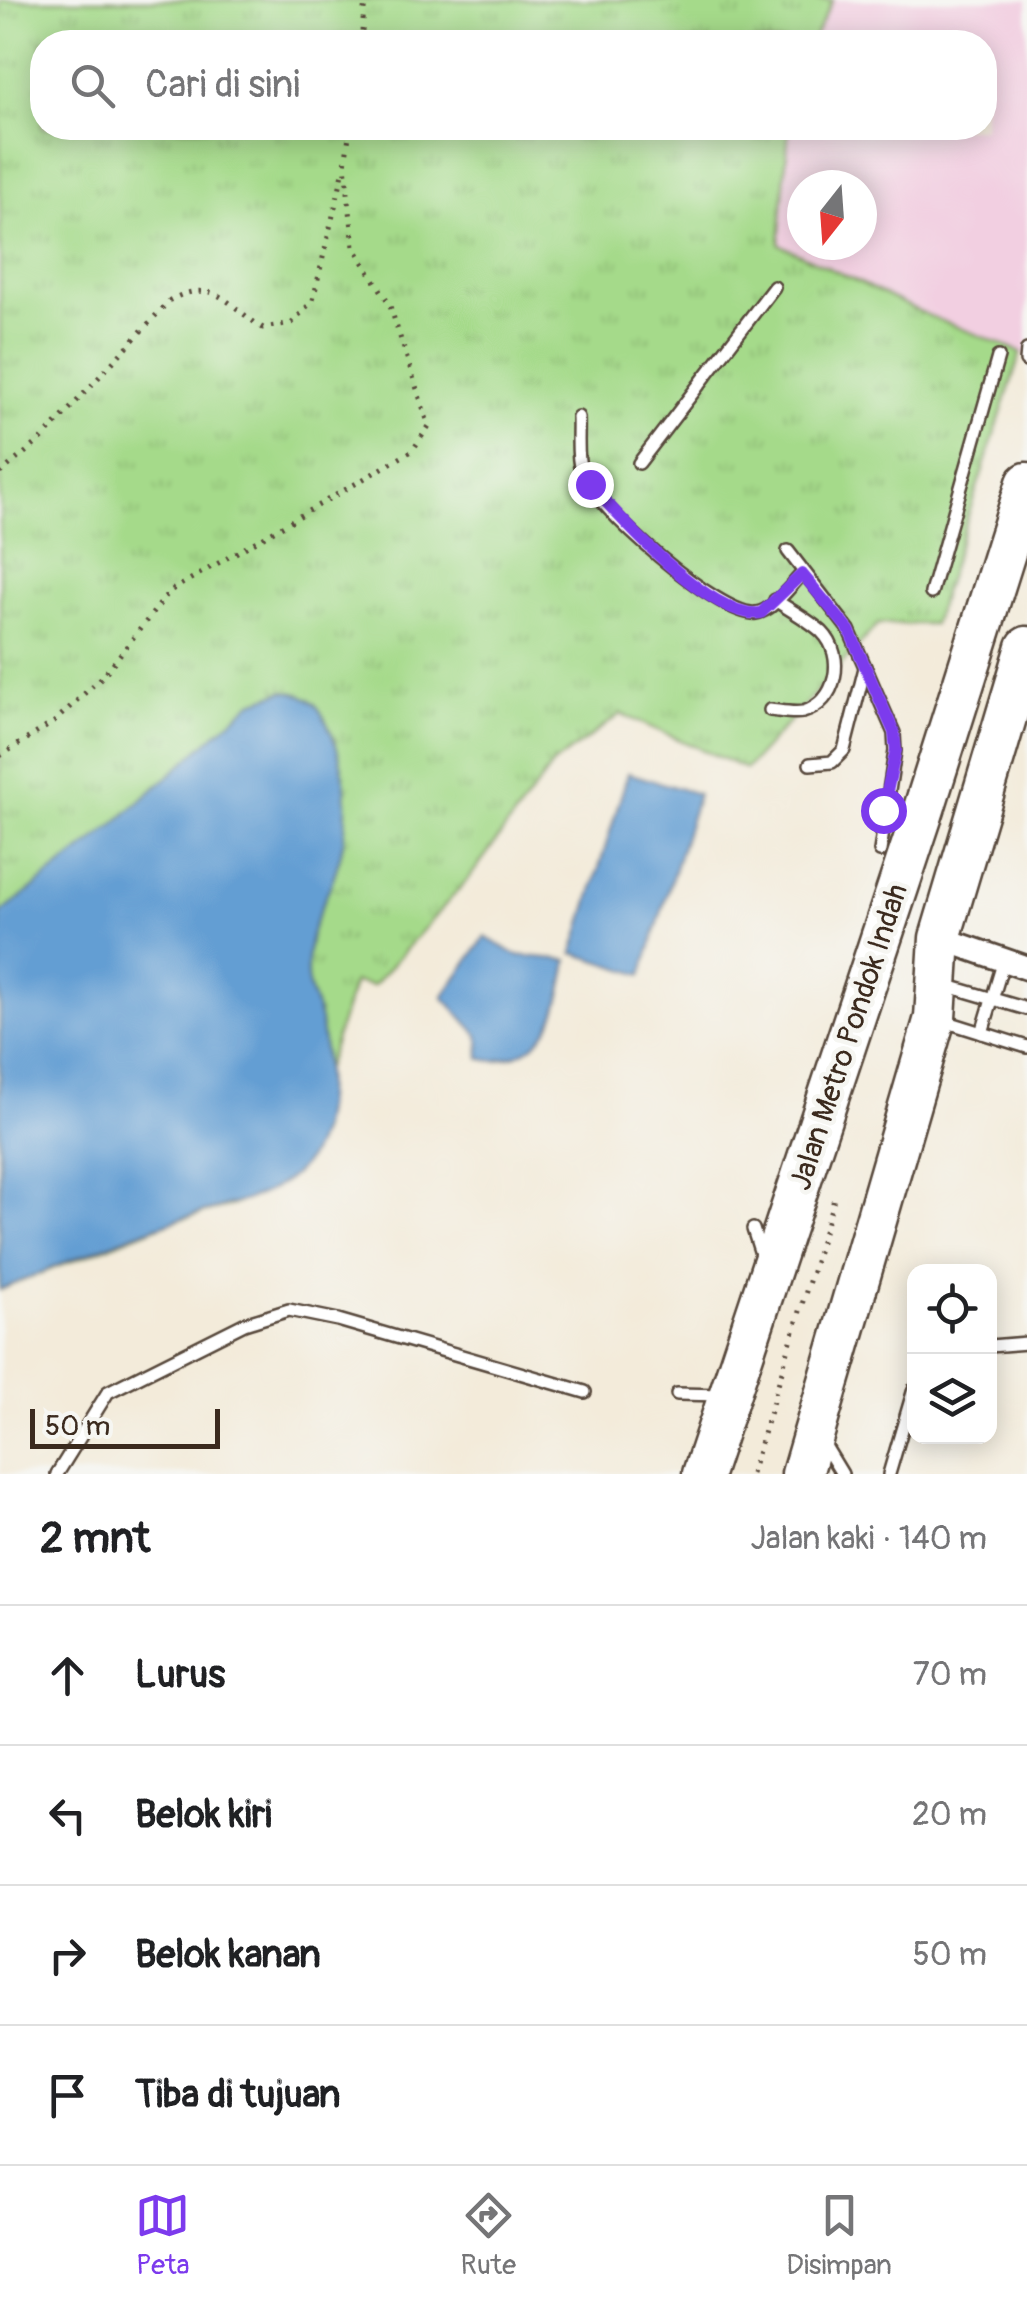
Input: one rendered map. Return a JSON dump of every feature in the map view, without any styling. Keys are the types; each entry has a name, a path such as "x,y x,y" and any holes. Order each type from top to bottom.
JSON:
{"highway":[{"name":"Jalan Metro Pondok Indah","path":"703,1474 726,1395 770,1275 922,815 1027,484"},
{"name":"Jalan Metro Pondok Indah","path":"802,1474 938,1001 940,938 1027,647"},
{"path":"887,920 940,938"}],"street":[{"path":"940,938 1027,968"}],"lane":[{"path":"638,463 774,287"},
{"path":"1026,362 1027,350"},
{"path":"931,594 998,357"},
{"path":"578,417 581,472 646,547 737,610 761,613 802,574"},
{"path":"788,551 849,630 894,732 896,750 880,851 922,815"},
{"path":"770,710 804,712 818,704 835,679 836,663 823,633 775,600"},
{"path":"810,764 832,762 844,750 865,668"},
{"path":"982,1033 1004,960"},
{"path":"938,1001 992,999 1027,1010"},
{"path":"938,1001 982,1033 1027,1047"},
{"path":"754,1230 770,1275"},
{"path":"57,1474 108,1392 244,1324 289,1310 338,1320 585,1392"},
{"path":"997,1345 1027,1343"},
{"path":"677,1394 726,1395"},
{"path":"889,1474 907,1413"},
{"path":"814,1429 842,1474"}],"path":[{"path":"362,30 363,1"},
{"path":"0,473 42,439 170,300 189,290 220,294 263,328 292,323 313,300 348,140"},
{"path":"0,756 54,722 102,676 170,591 412,451 428,426 424,401 388,303 354,247 344,166"},
{"path":"751,1474 835,1195"}],"shaded area":[{"path":"833,0 1027,0 1027,355 927,315 812,260 877,260 877,170 787,170 787,248 778,244 788,140 997,140 997,30 818,30"}],"green space":[{"path":"0,0 833,0 818,30 30,30 30,140 788,140 779,244 787,248 787,260 812,260 927,315 1021,352 933,624 878,624 746,769 621,714 553,764 470,877 373,986 354,982 323,1078 321,1130 306,1161 280,1182 233,1205 170,1222 0,1290"}],"water":[{"path":"284,691 309,699 323,715 337,749 345,784 344,839 307,959 308,981 321,1026 326,1077 324,1113 315,1146 295,1174 262,1194 148,1229 0,1290 0,914 112,826 252,702"},
{"path":"628,773 698,794 642,975 573,953"},
{"path":"485,937 517,955 568,960 559,1004 546,1031 526,1051 495,1060 480,1058 479,1036 443,997"}],"route":[{"path":"590,484 664,563 737,610 761,613 802,574 849,630 894,732 896,750 883,810"}]}
